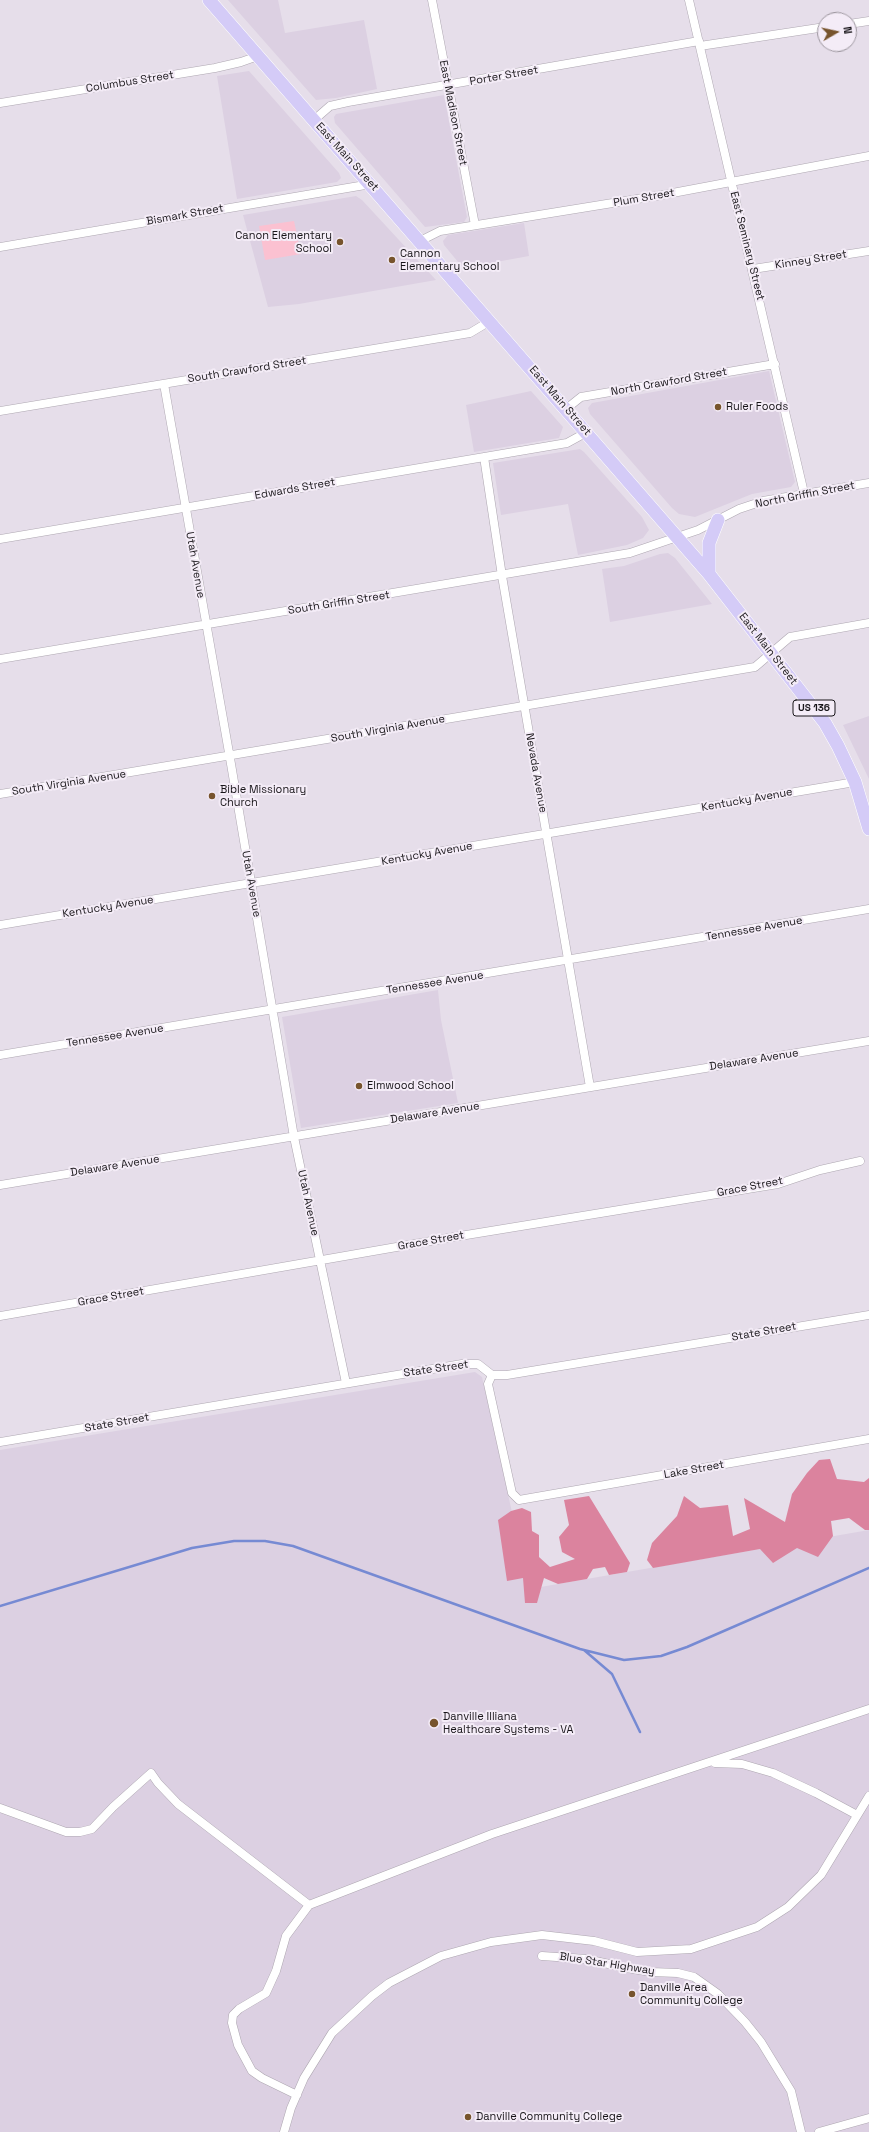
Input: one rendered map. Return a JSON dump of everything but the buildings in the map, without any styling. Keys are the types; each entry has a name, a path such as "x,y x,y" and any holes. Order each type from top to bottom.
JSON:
{"main road":[{"name":"East Main Street","path":"210,0 709,574 825,723 855,782 869,829"},
{"path":"709,574 709,543 718,520"}],"street":[{"name":"East Madison Street","path":"432,0 476,225"},
{"name":"East Seminary Street","path":"689,0 804,493"},
{"path":"857,23 869,21"},
{"name":"Porter Street","path":"314,120 330,106 699,44 817,28"},
{"name":"Columbus Street","path":"0,103 215,68 241,62 258,56"},
{"name":"Plum Street","path":"420,241 440,231 731,182 869,156"},
{"name":"Bismark Street","path":"0,247 371,184"},
{"name":"Kinney Street","path":"752,270 869,251"},
{"name":"South Crawford Street","path":"0,411 470,333 490,321"},
{"name":"North Crawford Street","path":"566,409 581,397 775,364"},
{"name":"Utah Avenue","path":"164,384 230,756 294,1137 346,1383"},
{"name":"Edwards Street","path":"0,539 567,443 587,432"},
{"name":"Nevada Avenue","path":"484,458 502,576 590,1087"},
{"name":"North Griffin Street","path":"676,537 698,530 739,509 763,501 869,483"},
{"name":"South Griffin Street","path":"0,659 206,626 630,553 676,537"},
{"name":"South Virginia Avenue","path":"0,794 755,667 790,637 869,623"},
{"name":"Kentucky Avenue","path":"0,925 855,782"},
{"name":"Tennessee Avenue","path":"0,1055 869,910"},
{"name":"Delaware Avenue","path":"0,1185 869,1041"},
{"name":"Grace Street","path":"0,1316 319,1260 778,1184 820,1170 860,1161"},
{"name":"State Street","path":"0,1442 462,1364 478,1364 492,1375 507,1375 869,1315"},
{"name":"Lake Street","path":"492,1375 488,1384 512,1493 519,1500 869,1439"},
{"path":"297,2095 262,2078 252,2071 238,2045 232,2023 233,2015 239,2009 266,1993 276,1971 286,1936 309,1905 492,1834 869,1708"},
{"path":"710,1762 742,1764 773,1773 816,1793 857,1815"},
{"path":"0,1808 66,1832 80,1832 92,1829 113,1807 151,1773 158,1783 178,1804 309,1905"},
{"path":"284,2132 304,2078 332,2033 372,1996 389,1983 441,1956 472,1946 542,1935 594,1941 638,1952 691,1949 730,1938 757,1927 788,1907 821,1875 869,1796"},
{"name":"Blue Star Highway","path":"542,1956 586,1959 626,1968 651,1972 678,1973 694,1977 718,1994 745,2022 761,2042 791,2090 801,2132"},
{"path":"819,2132 869,2118"}],"shaded area":[{"path":"228,0 278,0 285,33 364,20 377,89 336,98 316,100"},
{"path":"249,71 339,173 341,178 337,182 237,199 217,76"},
{"path":"444,95 467,217 464,222 425,227 335,123 334,117 336,114"},
{"path":"356,196 362,200 436,280 299,304 268,307 243,215"},
{"path":"294,221 301,254 265,260 259,226"},
{"path":"524,223 529,256 463,268 444,245 443,241 448,235"},
{"path":"769,371 795,482 791,487 752,494 695,517 679,514 672,508 590,414 588,408 592,403"},
{"path":"531,391 563,427 559,438 474,452 466,405"},
{"path":"580,449 642,517 649,530 643,538 627,545 578,555 568,504 501,515 493,463"},
{"path":"668,553 675,558 712,604 610,622 602,569 624,566 660,554"},
{"path":"869,716 869,779 843,725"},
{"path":"438,990 441,1020 458,1103 301,1128 282,1017"},
{"name":"Danville Illiana Healthcare Systems - VA","path":"475,1372 482,1377 529,1589 869,1530 869,2132 0,2132 0,1450"},
{"path":"830,1459 837,1479 864,1482 869,1478 869,1530 865,1530 849,1518 831,1521 833,1536 818,1557 797,1548 773,1563 760,1549 653,1568 647,1560 652,1543 677,1516 684,1496 700,1508 728,1505 733,1536 750,1529 744,1498 785,1522 792,1494 807,1473 819,1460"},
{"path":"589,1496 630,1563 627,1572 609,1575 605,1567 593,1569 587,1579 558,1584 544,1578 537,1603 525,1603 523,1578 507,1581 498,1520 511,1511 522,1508 531,1512 532,1531 539,1535 539,1557 550,1567 575,1559 562,1552 559,1537 569,1525 564,1500"}],"waterway":[{"path":"0,1606 192,1548 234,1541 265,1541 293,1546 580,1649 624,1660 661,1656 687,1647 869,1568"},
{"path":"584,1650 612,1674 640,1732"}],"place":[{"name":"Canon Elementary School","path":"340,242"},
{"name":"Cannon Elementary School","path":"392,260"},
{"name":"Ruler Foods","path":"718,407"},
{"name":"Bible Missionary Church","path":"212,796"},
{"name":"Elmwood School","path":"359,1086"},
{"name":"Danville Illiana Healthcare Systems - VA","path":"434,1723"},
{"name":"Danville Area Community College","path":"632,1994"},
{"name":"Danville Community College","path":"468,2117"}]}
